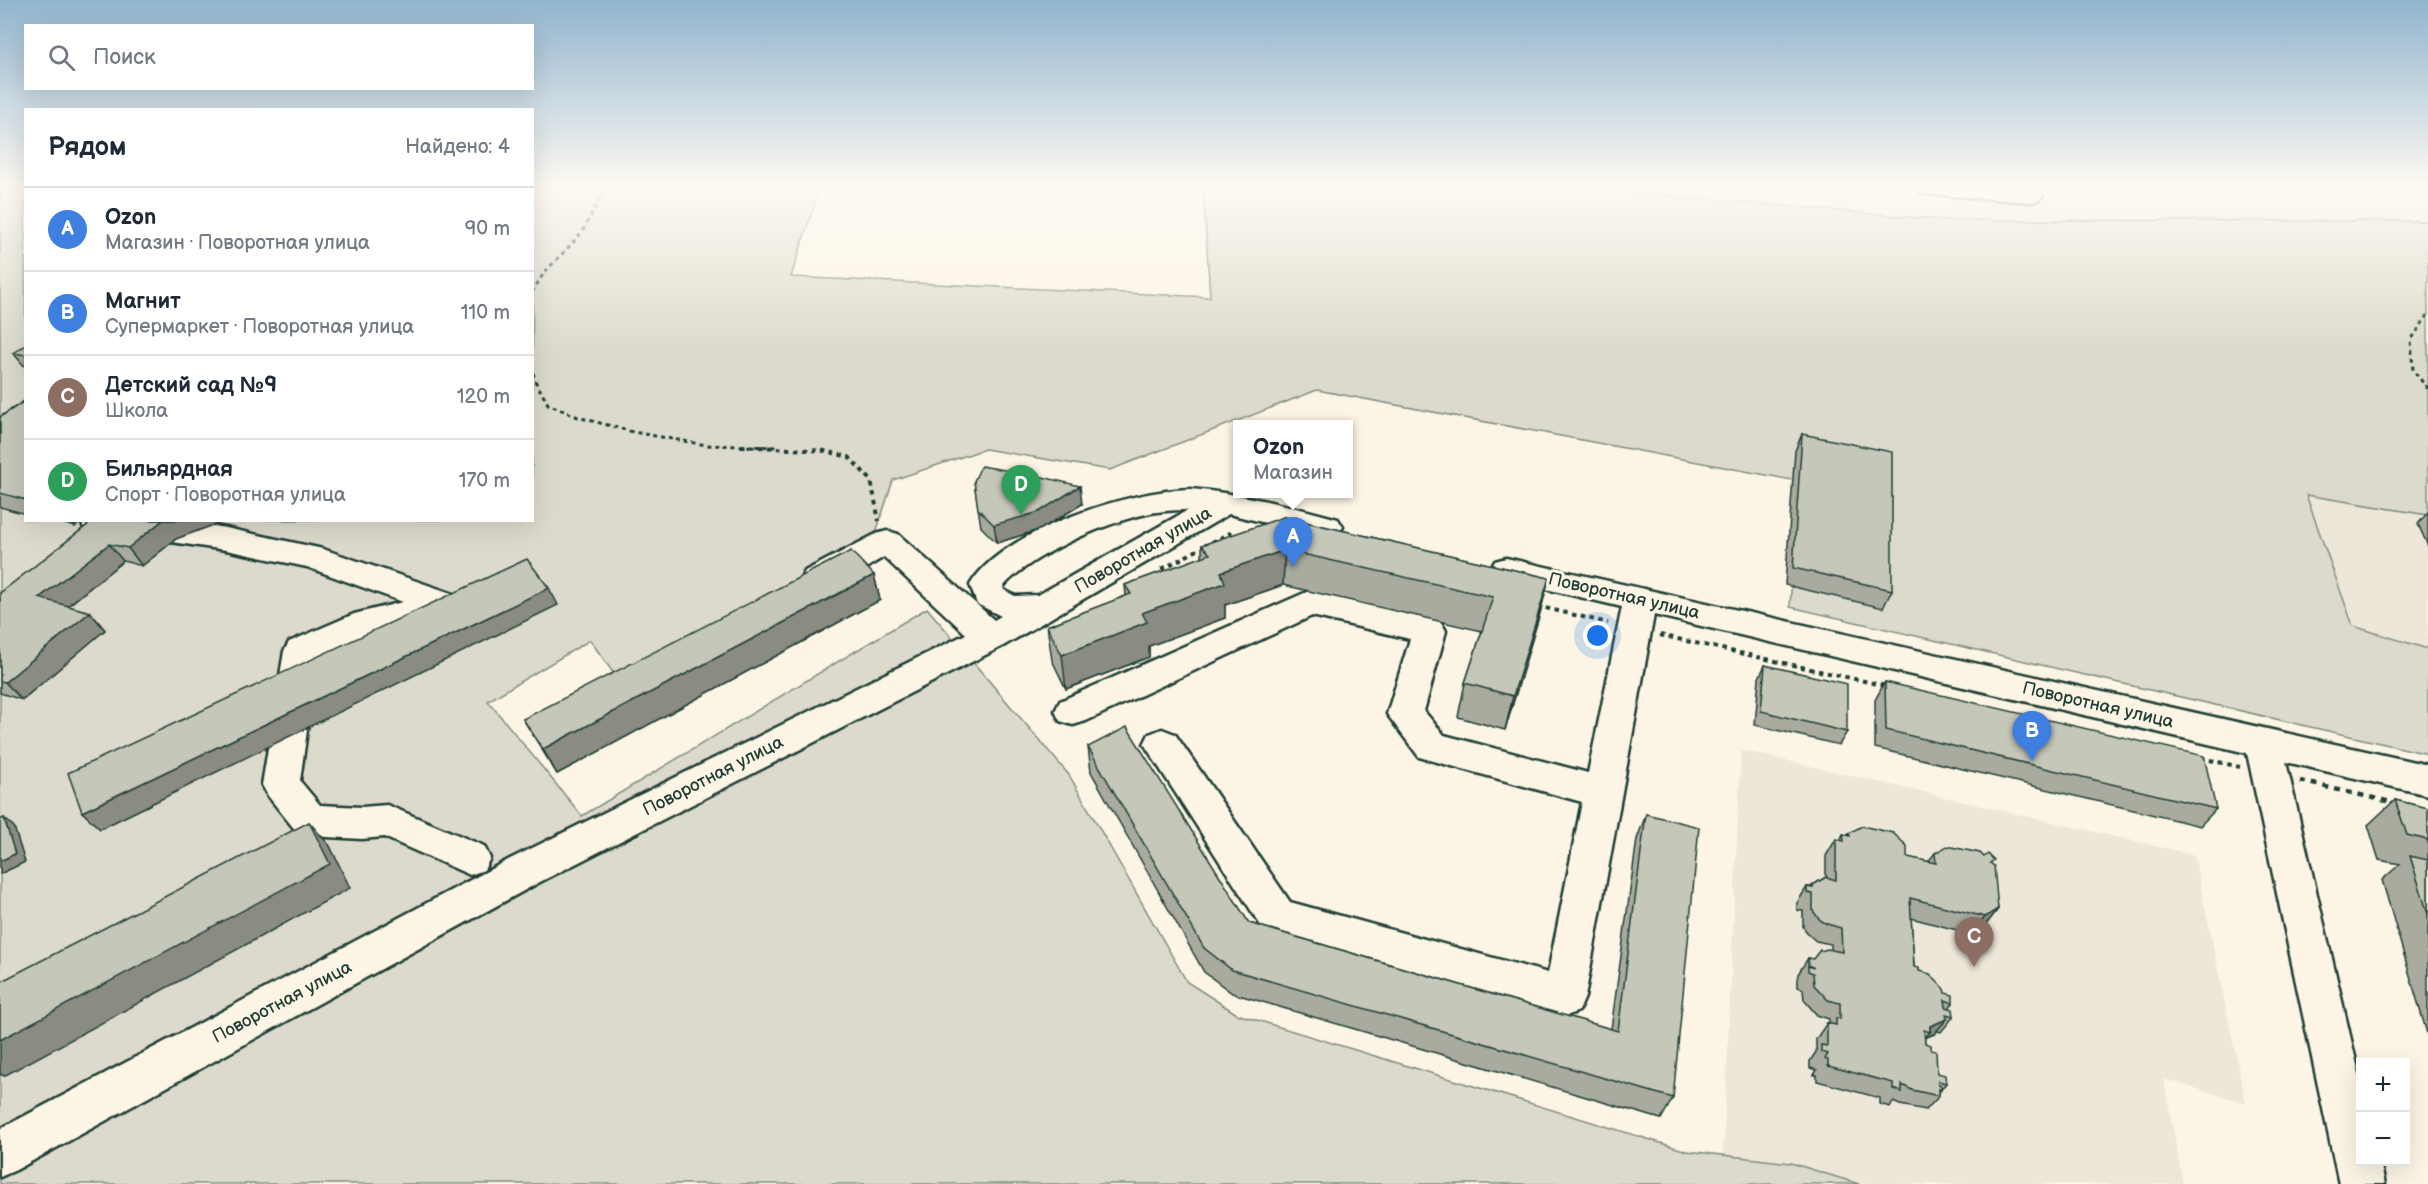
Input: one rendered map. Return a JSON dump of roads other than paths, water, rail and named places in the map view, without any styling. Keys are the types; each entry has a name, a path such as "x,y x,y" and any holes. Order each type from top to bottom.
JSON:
{"street":[{"path":"1045,606 1021,610 1002,606 989,596 986,585 997,570 1012,558 1042,542 1110,516 1168,500 1225,503"},
{"name":"Поворотная улица","path":"0,1154 524,871 991,637 1225,503 1352,533"},
{"path":"109,522 226,539 312,557 445,604 366,623 301,651 281,785 310,820 362,823 387,821 470,858"},
{"path":"793,591 887,542 991,637"},
{"name":"Поворотная улица","path":"1478,562 1637,615 2266,758 2428,780"},
{"path":"1073,711 1309,603 1429,631 1405,714 1432,747 1603,792"},
{"path":"1162,744 1277,916 1564,997 1637,615"},
{"path":"2266,758 2362,1184"}],"place":[{"name":"Бильярдная","path":"1021,515"},
{"name":"Ozon","path":"1293,567"},
{"name":"Магнит","path":"2032,761"},
{"name":"Детский сад №9","path":"1974,967"}]}
